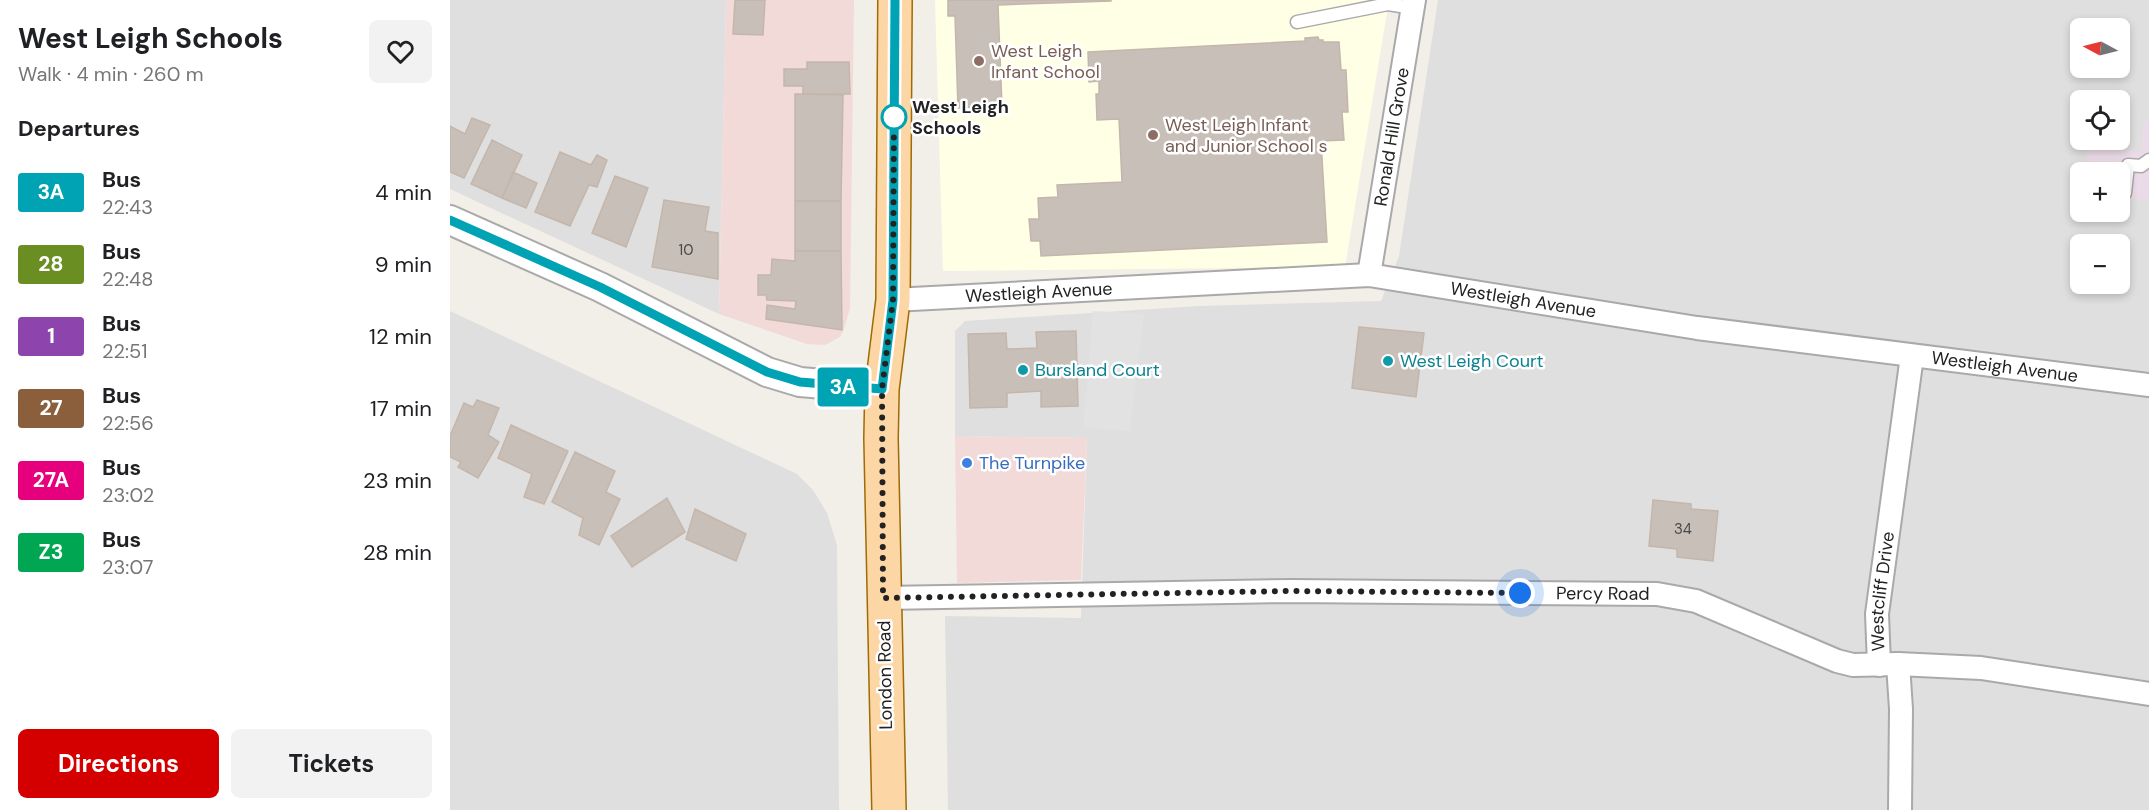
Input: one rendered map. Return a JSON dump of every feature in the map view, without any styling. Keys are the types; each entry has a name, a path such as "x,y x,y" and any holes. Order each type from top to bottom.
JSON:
{"main road":[{"name":"London Road","path":"888,810 883,598 882,389 893,300 895,0"}],"street":[{"name":"Ronald Hill Grove","path":"1369,275 1413,4"},
{"path":"450,220 600,287 767,372 800,382 882,389"},
{"name":"Westleigh Avenue","path":"893,300 1369,275 1697,328 2149,385"},
{"name":"Westcliff Drive","path":"1912,356 1878,614 1888,665 1981,668 2149,694"},
{"name":"Percy Road","path":"883,598 1291,591 1657,594 1696,601 1853,665 1888,665"},
{"path":"1888,665 1901,709 1900,810"}],"lane":[{"path":"1297,21 1388,4 1413,4"},
{"path":"2130,165 2141,166 2149,160"}],"shaded area":[{"path":"450,0 726,0 719,314 450,189"},
{"path":"726,0 854,0 850,308 840,337 825,345 807,344 719,314"},
{"name":"West Leigh Infant and Junior School s","path":"935,0 1389,0 1345,267 943,271"},
{"path":"1438,0 2149,0 2149,810 948,810 945,616 1081,618 1087,438 955,436 955,331 965,321 1198,306 1381,301 1399,256"},
{"path":"2144,121 2149,122 2149,200 2130,198 2130,162 2086,162 2088,150 2141,152"},
{"path":"450,311 797,474 813,490 827,513 837,545 839,810 450,810"},
{"path":"1093,311 1144,314 1130,431 1083,428"},
{"path":"955,436 1087,438 1081,580 957,583"}],"building":[{"path":"735,0 765,0 763,35 733,34"},
{"name":"West Leigh Infant School","path":"948,0 1111,1 998,5 1002,106 958,108 955,16 948,16"},
{"path":"1318,37 1323,42 1339,42 1341,70 1346,70 1348,112 1342,112 1344,140 1321,141 1327,242 1041,256 1040,241 1031,241 1029,219 1039,219 1038,198 1058,197 1057,185 1122,182 1119,119 1097,120 1096,94 1099,94 1099,81 1089,82 1088,52 1305,41 1305,38"},
{"path":"807,62 849,62 850,94 803,94 803,86 784,86 784,69 807,69"},
{"path":"795,94 843,95 841,201 795,201"},
{"path":"472,118 490,125 464,178 450,172 450,126 465,134"},
{"path":"492,140 522,155 502,198 471,184"},
{"path":"560,152 591,165 597,155 607,160 597,187 589,185 570,226 535,212"},
{"path":"513,172 537,183 526,208 502,198"},
{"path":"615,176 648,188 626,247 592,233"},
{"path":"664,200 709,207 705,231 718,233 718,279 652,267"},
{"path":"795,201 841,201 841,251 795,251"},
{"path":"795,251 841,251 842,330 766,319 767,305 795,309 796,301 767,300 766,295 758,295 758,275 771,275 772,259 795,261"},
{"name":"West Leigh Court","path":"1359,327 1424,333 1416,397 1352,388"},
{"name":"Bursland Court","path":"1076,331 1078,406 1041,407 1041,391 1007,393 1007,407 970,408 968,334 1006,333 1007,349 1037,348 1036,332"},
{"path":"477,400 499,408 488,435 499,442 478,478 458,467 461,462 450,457 450,436 464,403 473,407"},
{"path":"511,425 568,451 544,504 524,497 532,474 498,458"},
{"path":"575,452 615,471 606,492 620,499 599,545 579,535 583,518 552,502"},
{"path":"667,498 685,532 632,567 611,536"},
{"path":"1653,500 1691,504 1691,509 1718,511 1713,561 1677,557 1677,549 1649,546"},
{"path":"695,509 746,534 736,561 686,539"}],"bus line":[{"name":"3A","path":"450,220 600,287 767,372 800,382 831,387 882,389 893,300 895,0"}],"place":[{"name":"West Leigh Infant School","path":"979,61"},
{"name":"West Leigh Schools","path":"894,117"},
{"name":"West Leigh Infant and Junior School s","path":"1153,135"},
{"name":"West Leigh Court","path":"1388,361"},
{"name":"Bursland Court","path":"1023,370"},
{"name":"The Turnpike","path":"967,463"}],"route":[{"path":"894,117 894,111 893,300 882,389 883,598 1291,591 1520,593"}]}
